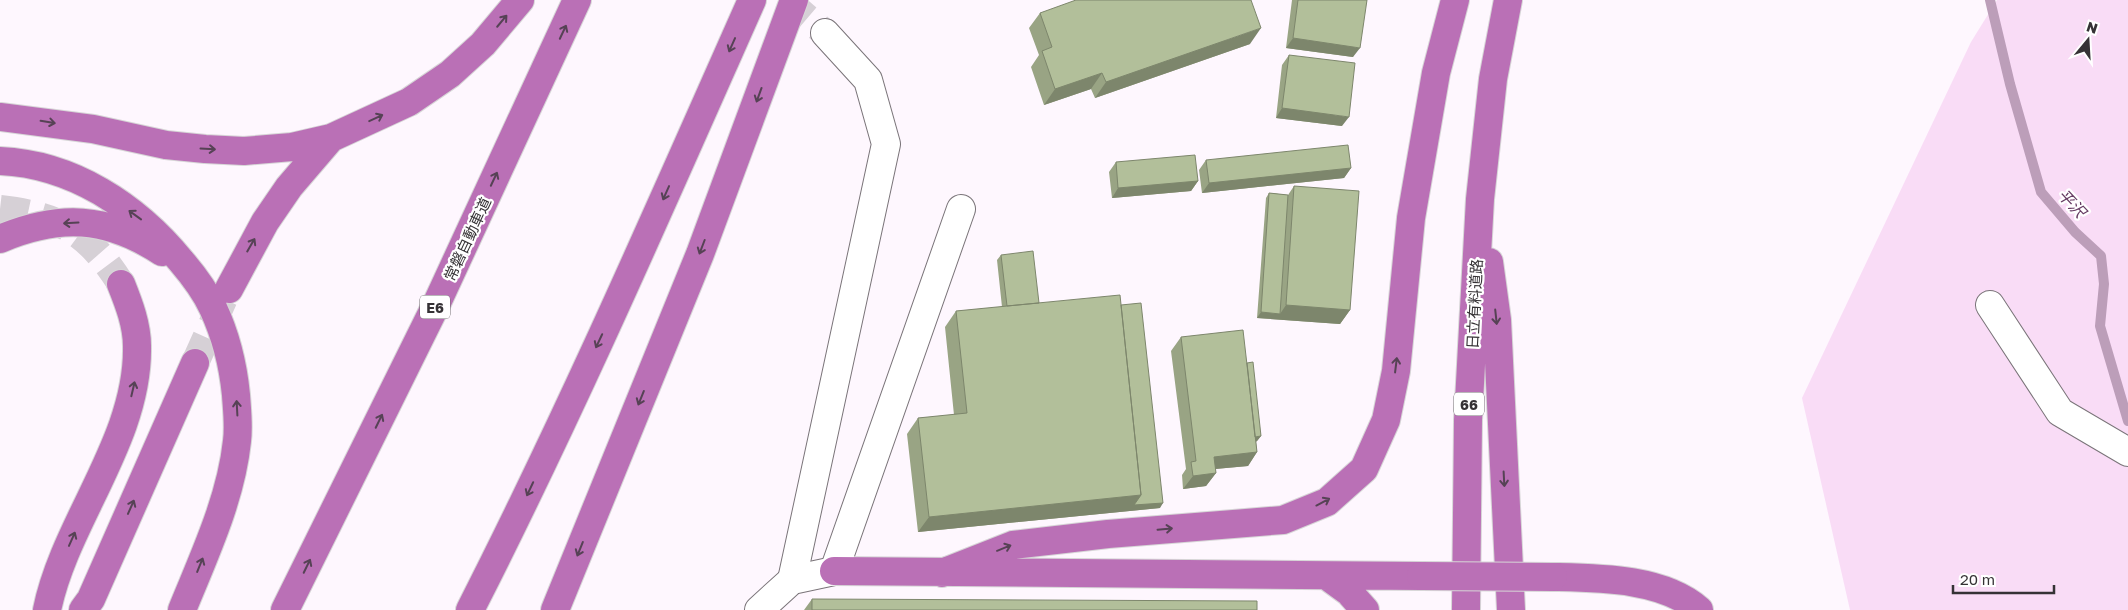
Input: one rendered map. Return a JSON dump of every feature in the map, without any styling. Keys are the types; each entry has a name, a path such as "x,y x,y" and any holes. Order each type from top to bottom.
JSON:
{"highway":[{"path":"0,116 93,129 166,145 244,151 292,147 331,138 409,102 450,74 483,44 520,0"},
{"name":"常磐自動車道","path":"286,610 436,305 577,0"},
{"path":"470,610 513,526 639,254 752,0"},
{"path":"556,610 700,254 794,0"},
{"path":"942,573 1013,545 1108,534 1283,520 1327,502 1364,468 1386,420 1396,371 1411,218 1436,73 1454,0"},
{"name":"日立有料道路","path":"1466,610 1468,420 1480,199 1493,79 1508,0"},
{"path":"229,288 265,222 288,187 331,138"},
{"path":"0,161 38,166 77,180 109,196 140,218 168,244 193,275 212,306 226,338 234,373 238,439 231,474 220,512 182,610"},
{"path":"1480,199 1497,320 1511,610"},
{"path":"0,239 20,231 52,224 88,222 116,228 143,239 193,275"},
{"path":"47,610 52,583 118,437 129,408 136,380 137,345 132,311 121,284"},
{"path":"83,610 91,599 195,363"},
{"path":"834,571 1607,579 1639,584 1667,592 1694,605 1699,610"},
{"path":"1327,576 1349,592 1365,610"}],"street":[{"path":"792,580 886,144 868,80 825,33"},
{"path":"759,610 792,580 834,571 961,208"},
{"path":"1990,305 2060,412 2128,452"}],"shaded area":[{"path":"1997,0 2128,0 2128,610 1850,610 1802,398 1971,42"}],"building":[{"path":"1076,0 1251,0 1261,28 1106,82 1102,73 1055,89 1042,51 1052,47 1040,13"},
{"path":"1298,0 1367,0 1360,48 1293,38"},
{"path":"1289,55 1355,63 1349,117 1282,108"},
{"path":"1348,145 1351,168 1209,183 1206,160"},
{"path":"1195,155 1198,181 1118,188 1116,162"},
{"path":"1294,186 1359,191 1350,310 1286,305"},
{"path":"1269,193 1288,195 1280,314 1261,312"},
{"path":"1033,251 1039,303 1007,306 1001,255"},
{"path":"1120,295 1141,495 929,517 918,418 967,413 956,311"},
{"path":"1141,303 1163,503 1134,505 1141,495 1121,305"},
{"path":"1243,330 1257,452 1214,457 1216,473 1193,476 1191,462 1196,461 1181,337"},
{"path":"1253,362 1261,436 1255,437 1247,363"},
{"path":"812,599 1257,601 1257,610 812,610"}],"waterway":[{"name":"平沢","path":"1990,0 2010,84 2041,192 2075,232 2101,256 2104,284 2100,326 2128,421"}],"tunnel":[{"path":"786,0 825,33"},
{"path":"0,209 40,216 71,230 97,251 121,284"},
{"path":"195,363 224,298"}]}
